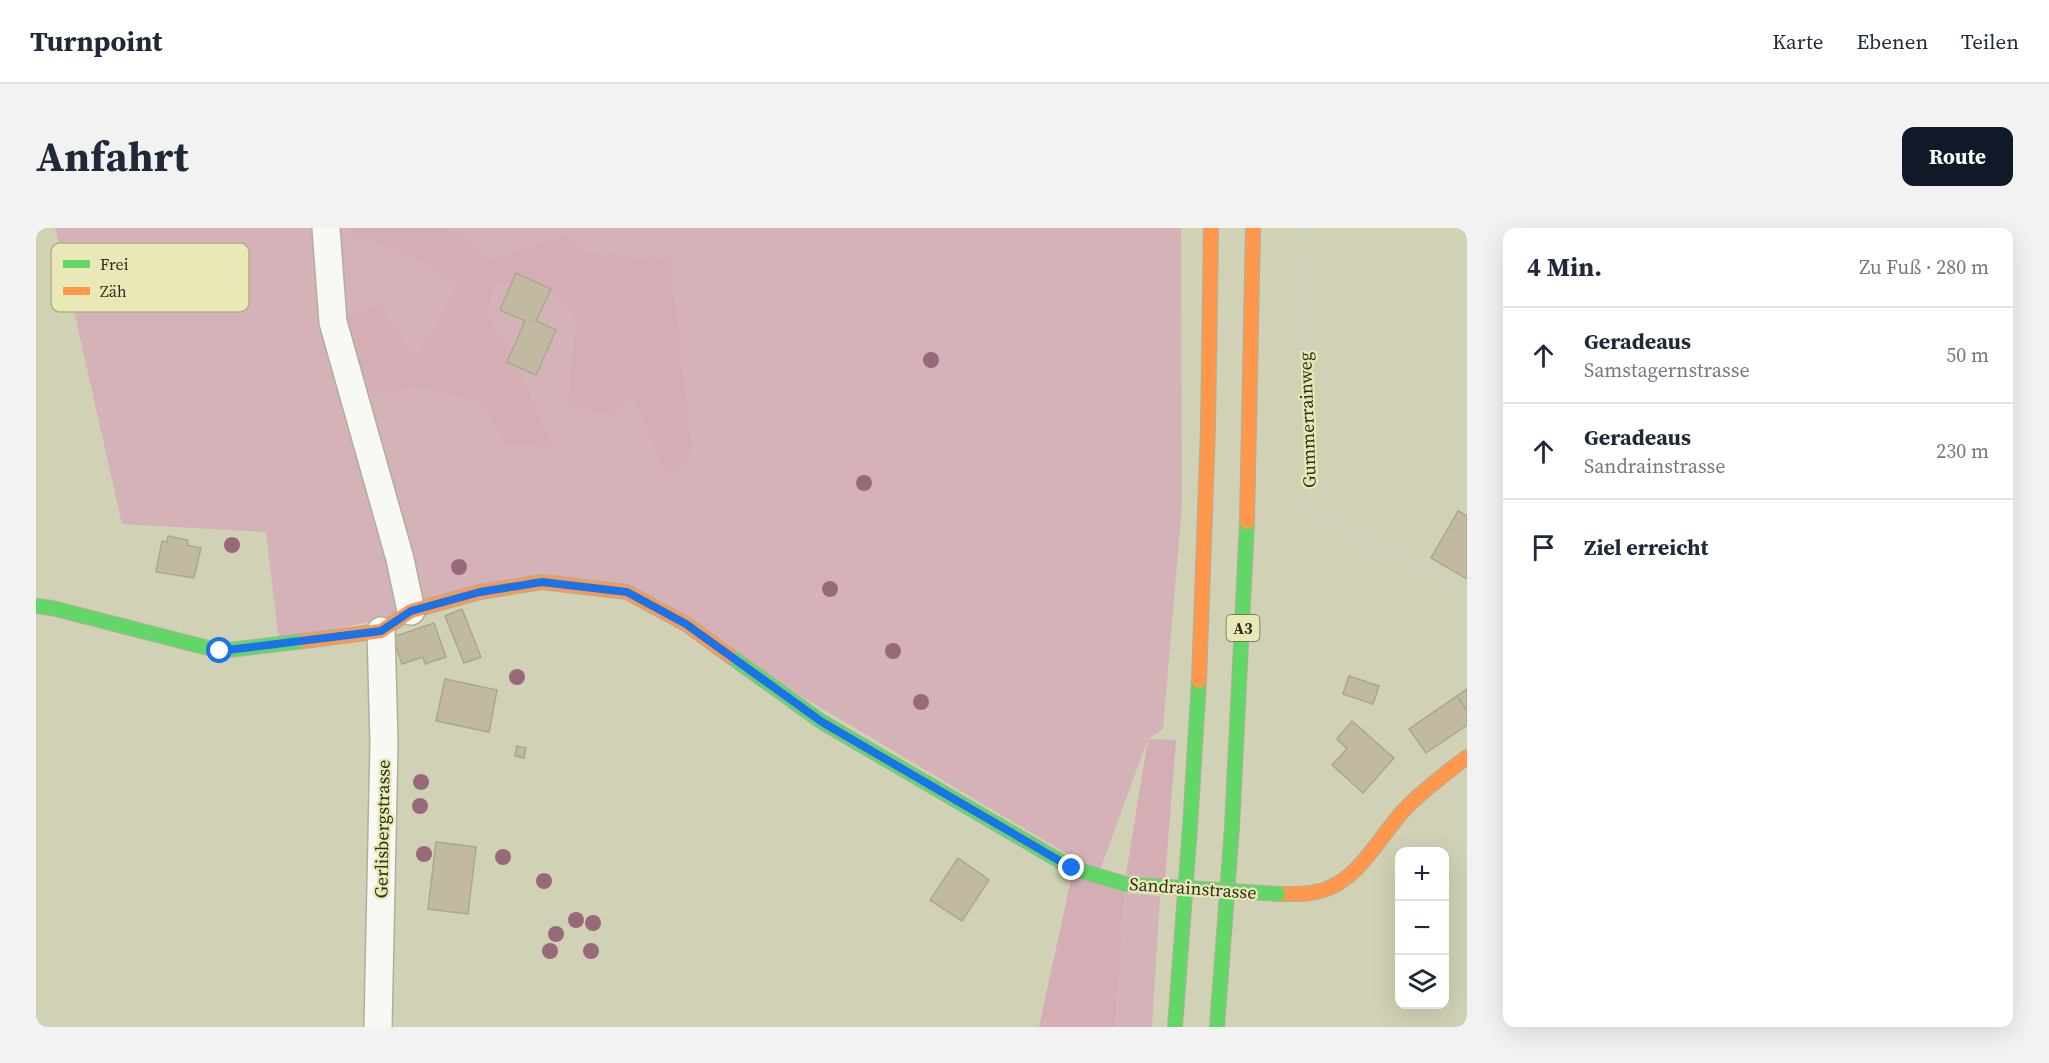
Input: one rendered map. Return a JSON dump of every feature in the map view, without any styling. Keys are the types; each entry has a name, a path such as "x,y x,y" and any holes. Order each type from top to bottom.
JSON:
{"main road":[{"name":"A3","path":"1175,1027 1200,661 1209,407 1211,228"},
{"name":"A3","path":"1217,1027 1242,656 1249,456 1253,228"},
{"name":"Sandrainstrasse","path":"381,631 411,611 480,592 542,582 627,592 686,624 822,722 1072,868 1125,884 1278,894 1313,892 1328,888 1343,879 1363,860 1406,809 1467,757"},
{"path":"36,606 52,608 220,651 381,631"}],"street":[{"path":"326,228 333,322 400,559 411,611"},
{"name":"Gerlisbergstrasse","path":"378,1027 384,743 381,631"}],"path":[{"name":"Gummerrainweg","path":"1301,228 1310,509 1387,553 1467,587"}],"shaded area":[{"path":"54,228 1181,228 1182,505 1163,729 1148,739 1099,873 626,592 542,582 279,642 266,532 122,524 74,312 249,312 249,243 59,243"},
{"path":"349,228 450,228 490,260 564,236 590,253 669,260 693,451 669,477 631,395 610,414 569,406 575,321 555,292 533,279 493,285 488,315 526,385 553,446 504,444 481,402 422,387 369,393 346,316 380,306 416,358 457,286 427,264 388,246 355,235"},
{"path":"1148,739 1176,740 1165,879 1126,875"},
{"path":"1072,875 1125,893 1115,1027 1039,1027"},
{"path":"1125,893 1160,896 1152,1027 1115,1027"}],"building":[{"path":"516,273 551,289 536,321 556,330 536,375 507,362 525,321 500,310"},
{"path":"1458,511 1467,516 1467,579 1431,558"},
{"path":"168,536 188,540 187,545 201,548 194,578 156,572 162,541 167,542"},
{"path":"462,609 481,657 464,663 445,616"},
{"path":"434,623 446,657 425,664 423,657 402,664 393,637"},
{"path":"1349,676 1379,686 1373,704 1343,694"},
{"path":"445,679 497,690 489,732 436,721"},
{"path":"1467,689 1467,711 1457,696"},
{"path":"1457,696 1467,711 1467,725 1426,753 1409,729"},
{"path":"1352,721 1394,758 1363,793 1332,765 1347,749 1337,739"},
{"path":"517,746 526,748 524,758 515,756"},
{"path":"436,842 476,847 468,914 428,909"},
{"path":"958,858 989,880 962,921 930,900"}],"traffic: fast":[{"path":"1217,1027 1232,827 1247,522"},
{"path":"36,606 52,608 220,651 304,641"},
{"path":"730,656 822,722 1072,868 1125,884"},
{"path":"1175,1027 1199,681"},
{"path":"1125,884 1278,894"}],"traffic: slow":[{"path":"1199,681 1208,428 1211,228"},
{"path":"1247,522 1253,228"},
{"path":"304,641 381,631 411,611 480,592 542,582 627,592 686,624 730,656"},
{"path":"1278,894 1318,892 1337,884 1359,866 1411,803 1467,757"}],"route":[{"path":"220,651 381,631 411,611 480,592 542,582 627,592 686,624 822,722 1072,868"}]}
